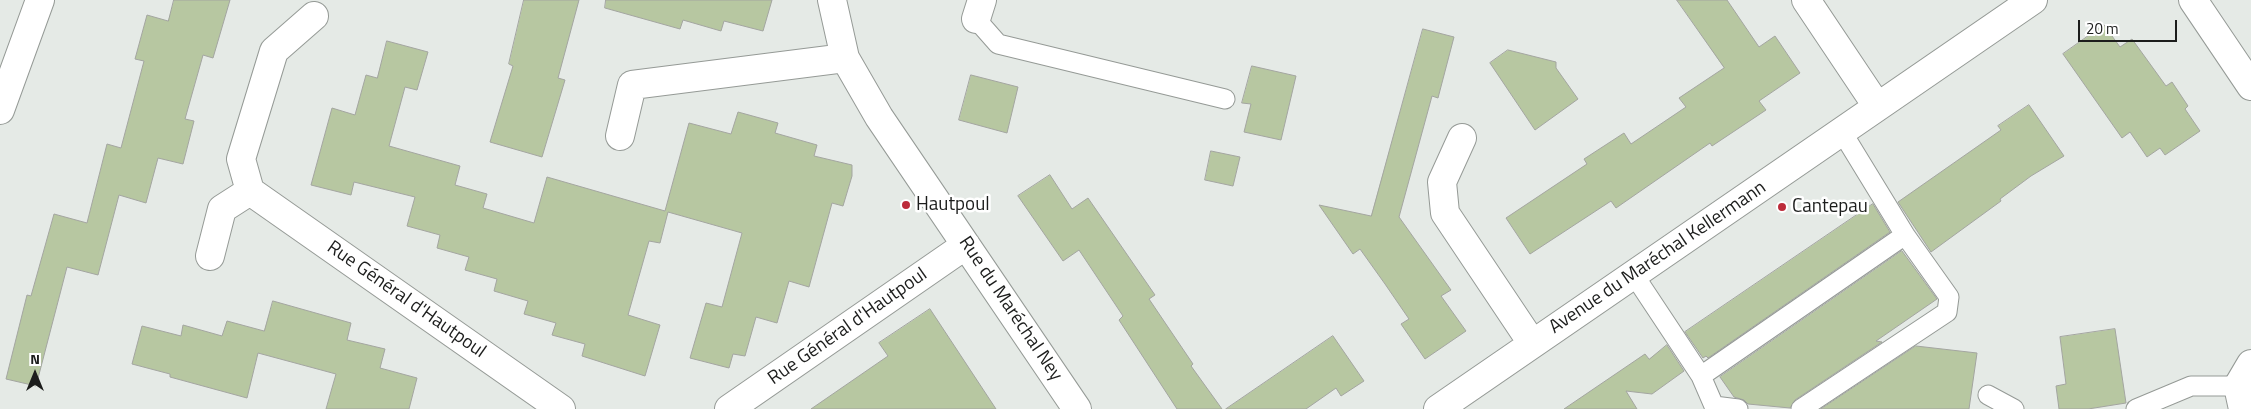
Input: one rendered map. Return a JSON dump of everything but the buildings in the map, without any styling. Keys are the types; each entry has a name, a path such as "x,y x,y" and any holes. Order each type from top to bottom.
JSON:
{"street":[{"path":"0,110 40,0"},
{"name":"Rue du Maréchal Ney","path":"832,0 845,58 879,117 1077,409"},
{"path":"1806,0 1877,106"},
{"name":"Avenue du Maréchal Kellermann","path":"1438,409 2033,0"},
{"path":"2193,0 2251,86"},
{"path":"210,256 222,208 250,190 241,159 274,51 314,16"},
{"path":"620,136 632,85 845,58"},
{"path":"1462,138 1442,182 1445,213 1532,343"},
{"name":"Rue Général d'Hautpoul","path":"250,190 561,409"},
{"name":"Rue Général d'Hautpoul","path":"729,409 966,245"}],"lane":[{"path":"979,10 998,44 1226,99"},
{"path":"1801,409 1947,312 1949,298 1905,235 1842,132"},
{"path":"1700,376 1905,235"},
{"path":"1634,274 1700,376 1714,406 1738,409"},
{"path":"2136,409 2191,386 2244,386"},
{"path":"1988,395 2014,409"}],"place":[{"name":"Hautpoul","path":"906,205"},
{"name":"Cantepau","path":"1782,207"}]}
